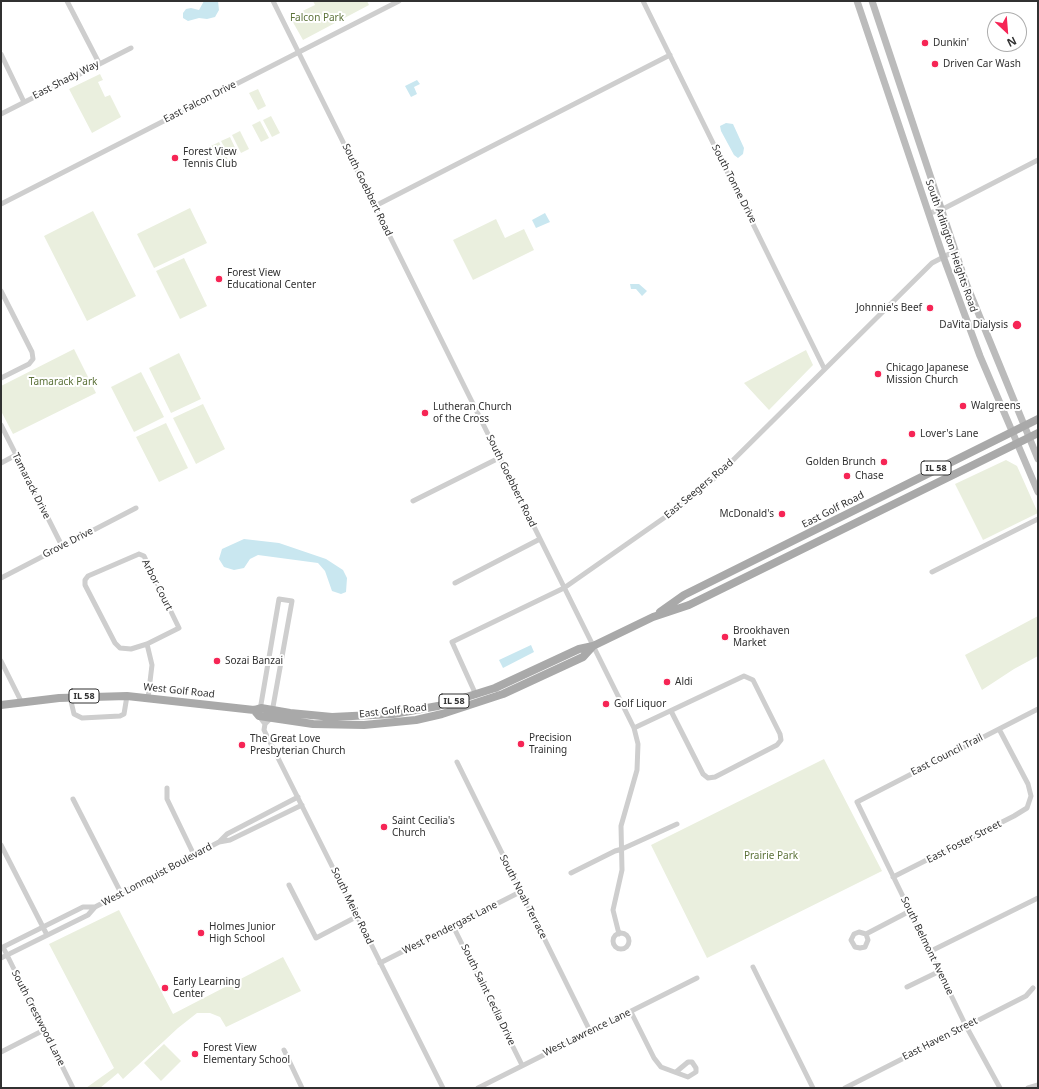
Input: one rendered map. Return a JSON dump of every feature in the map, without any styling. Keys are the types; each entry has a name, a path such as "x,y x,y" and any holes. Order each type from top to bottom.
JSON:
{"main road":[{"name":"South Arlington Heights Road","path":"857,1 943,256 984,369 1038,492"},
{"name":"South Arlington Heights Road","path":"872,1 966,283 1038,460"},
{"name":"IL 58","path":"1024,425 1038,418"},
{"name":"East Golf Road","path":"653,617 684,595 1024,425"},
{"name":"IL 58","path":"1029,437 1038,433"},
{"name":"East Golf Road","path":"270,717 367,716 416,711 476,695 524,675 578,649 593,646 653,617 689,605 1029,437"},
{"name":"East Golf Road","path":"228,707 258,711 270,717 313,724 364,725 416,720 442,714 484,701 534,681 583,656 593,646"},
{"name":"West Golf Road","path":"1,705 21,701 70,697 127,696 228,707"}],"street":[{"path":"67,1 99,63"},
{"name":"South Goebbert Road","path":"274,1 634,728 638,744 639,757 637,770 621,826 622,870 613,910 619,934"},
{"name":"East Falcon Drive","path":"2,202 399,1"},
{"name":"South Tonne Drive","path":"643,1 824,368"},
{"name":"East Shady Way","path":"1,114 131,48"},
{"path":"1,54 24,102"},
{"path":"375,206 670,55"},
{"path":"929,214 941,210 1038,160"},
{"name":"East Seegers Road","path":"476,695 452,642 564,588 670,515 717,476 824,368 932,263 955,251"},
{"path":"1,293 32,352 33,360 25,366 1,378"},
{"name":"Tamarack Drive","path":"1,425 62,546"},
{"path":"1,463 16,455"},
{"path":"413,500 500,458"},
{"name":"Grove Drive","path":"1,578 136,508"},
{"path":"932,572 1038,519"},
{"path":"455,582 540,539"},
{"name":"Arbor Court","path":"139,554 144,556 179,628 147,644 131,649 120,648 115,643 85,580 88,576 139,554"},
{"path":"258,711 279,599 292,601 270,717"},
{"path":"147,644 152,665 148,698"},
{"path":"1,661 21,701"},
{"path":"634,728 740,677 749,677 753,680 780,734 781,740 777,745 715,777 708,778 703,774 671,711"},
{"path":"70,697 74,714 82,718 120,716 124,714 127,696"},
{"name":"East Council Trail","path":"857,802 1038,709"},
{"name":"South Meier Road","path":"270,717 264,730 356,917 443,1088"},
{"name":"East Foster Street","path":"894,877 1027,808 1031,796 1028,784 998,729"},
{"name":"South Noah Terrace","path":"457,762 590,1031"},
{"path":"167,788 167,799 194,855"},
{"name":"West Lonnquist Boulevard","path":"219,842 227,834 298,797"},
{"path":"73,799 121,893"},
{"name":"South Belmont Avenue","path":"857,802 931,951 966,1026 1000,1088"},
{"name":"West Lonnquist Boulevard","path":"4,957 88,915 95,907 219,842 230,840 302,805"},
{"path":"571,873 615,851 677,824"},
{"path":"1,845 47,935"},
{"path":"289,885 316,938 356,917"},
{"name":"West Pendergast Lane","path":"380,963 520,892"},
{"path":"931,951 1038,898"},
{"name":"West Lonnquist Boulevard","path":"2,948 84,907 95,907"},
{"path":"866,934 910,911"},
{"name":"South Saint Ceclia Drive","path":"453,926 522,1065"},
{"name":"South Crestwood Lane","path":"2,948 4,957 44,1030 73,1088"},
{"path":"753,967 813,1088"},
{"path":"907,987 940,971"},
{"name":"West Lawrence Lane","path":"478,1088 697,978"},
{"name":"East Haven Street","path":"845,1088 1026,996 1033,988"},
{"path":"630,1012 657,1062 661,1066 676,1072"},
{"path":"1,1052 44,1030"},
{"path":"284,1050 302,1088"},
{"path":"1028,1088 1038,1085"}],"green space":[{"name":"Falcon Park","path":"313,1 367,1 369,5 303,40 290,17 315,5"},
{"path":"100,74 103,80 98,82 105,97 110,95 121,117 92,133 69,89"},
{"path":"258,89 266,106 258,110 249,93"},
{"path":"271,116 280,133 272,137 263,120"},
{"path":"260,121 269,138 261,142 252,125"},
{"path":"240,131 249,149 241,153 232,135"},
{"path":"230,137 238,154 230,158 221,141"},
{"path":"219,142 228,160 220,164 211,146"},
{"path":"190,208 207,243 154,268 137,234"},
{"path":"93,211 136,296 87,321 44,236"},
{"path":"496,219 505,238 524,229 534,250 473,280 453,240"},
{"path":"184,258 207,306 180,319 156,271"},
{"name":"Tamarack Park","path":"74,349 96,393 13,434 1,411 1,386"},
{"path":"806,350 813,365 769,410 744,383"},
{"path":"179,353 201,399 171,413 149,368"},
{"path":"141,372 164,417 134,432 111,387"},
{"path":"203,404 225,449 196,464 173,418"},
{"path":"166,423 188,468 159,482 136,437"},
{"path":"1006,460 1017,466 1038,513 983,540 955,484"},
{"path":"1038,616 1038,656 1014,669 982,690 965,655"},
{"name":"Prairie Park","path":"824,759 882,871 707,958 651,845"},
{"path":"119,910 173,1014 283,957 301,991 226,1027 220,1017 210,1013 197,1013 178,1028 123,1079 118,1073 100,1088 86,1088 114,1068 49,944"},
{"path":"164,1044 181,1061 161,1081 144,1063"}],"water":[{"path":"204,1 218,1 219,10 215,17 207,19 199,18 188,21 183,18 183,13 186,9 191,8 199,10"},
{"path":"417,80 420,84 414,87 417,94 411,97 405,86"},
{"path":"726,123 733,124 744,148 743,154 738,158 734,155 721,131 720,126"},
{"path":"545,213 550,222 536,228 532,220"},
{"path":"630,284 639,284 647,291 642,296 636,289 631,289"},
{"path":"244,539 279,543 326,559 343,570 347,578 346,592 341,594 332,591 325,571 318,563 258,555 250,559 244,568 234,570 224,567 219,559 222,549"},
{"path":"531,645 534,652 503,668 499,660"}],"place":[{"name":"Dunkin'","path":"925,43"},
{"name":"Driven Car Wash","path":"935,64"},
{"name":"Forest View Tennis Club","path":"175,158"},
{"name":"Forest View Educational Center","path":"219,279"},
{"name":"Johnnie's Beef","path":"930,308"},
{"name":"DaVita Dialysis","path":"1017,325"},
{"name":"Chicago Japanese Mission Church","path":"878,374"},
{"name":"Walgreens","path":"963,406"},
{"name":"Lutheran Church of the Cross","path":"425,413"},
{"name":"Lover's Lane","path":"912,434"},
{"name":"Golden Brunch","path":"884,462"},
{"name":"Chase","path":"847,476"},
{"name":"McDonald's","path":"782,514"},
{"name":"Brookhaven Market","path":"725,637"},
{"name":"Sozai Banzai","path":"217,661"},
{"name":"Aldi","path":"667,682"},
{"name":"Golf Liquor","path":"606,704"},
{"name":"Precision Training","path":"521,744"},
{"name":"The Great Love Presbyterian Church","path":"242,745"},
{"name":"Saint Cecilia's Church","path":"384,827"},
{"name":"Holmes Junior High School","path":"201,933"},
{"name":"Early Learning Center","path":"165,988"},
{"name":"Forest View Elementary School","path":"195,1054"}]}
